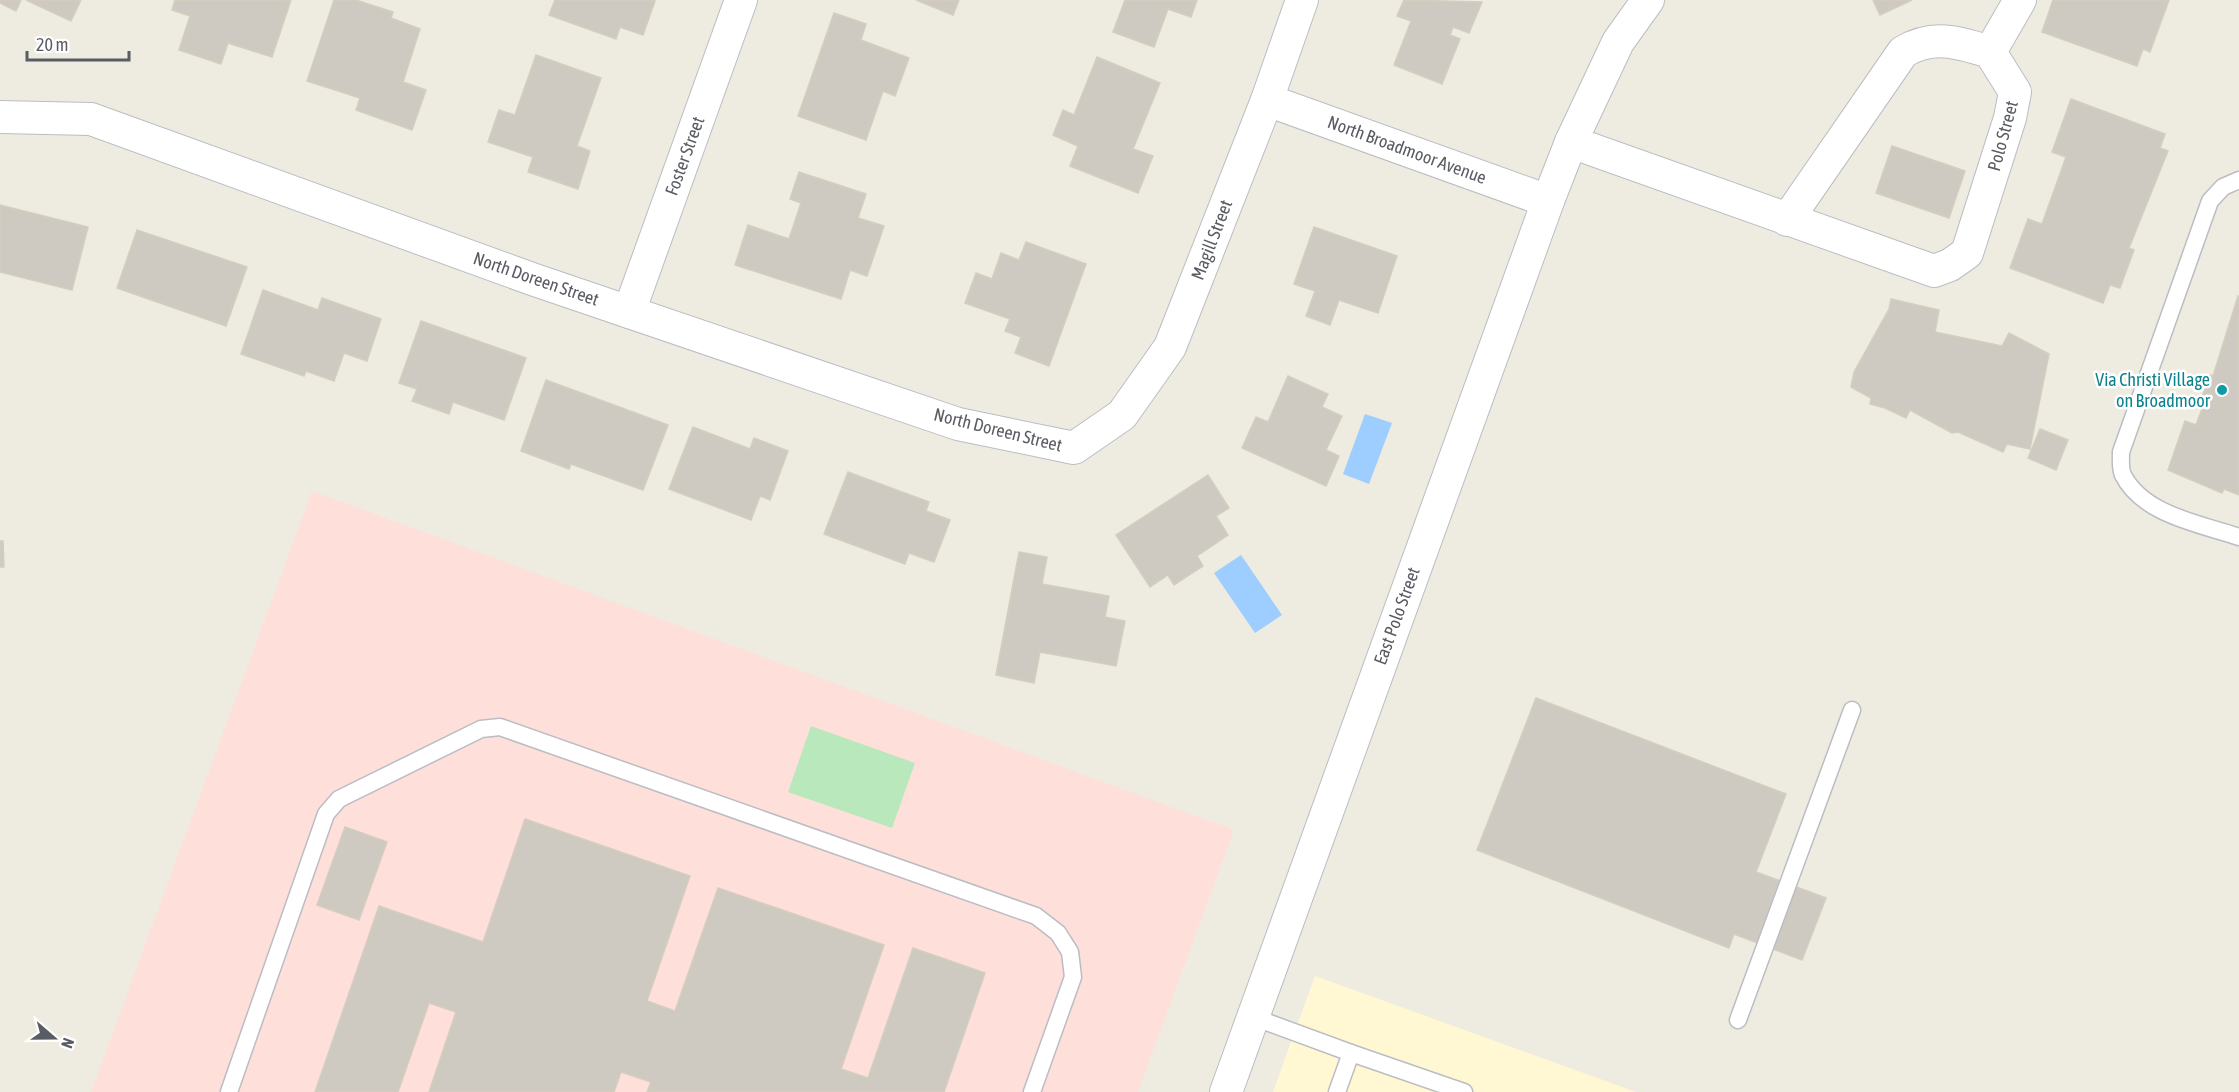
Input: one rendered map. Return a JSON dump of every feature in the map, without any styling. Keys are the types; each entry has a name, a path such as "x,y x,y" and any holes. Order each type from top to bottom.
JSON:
{"street":[{"name":"Foster Street","path":"629,312 741,0"},
{"name":"Magill Street","path":"1074,448 1122,415 1170,347 1267,100 1302,0"},
{"path":"1571,142 1618,42 1648,0"},
{"path":"1787,220 1903,52 1919,42 1946,41 1990,51 2020,0"},
{"name":"Polo Street","path":"1571,142 1934,271 1950,265 1967,253 2010,118 2015,92 1990,51"},
{"name":"North Broadmoor Avenue","path":"1267,100 1548,201"},
{"name":"North Doreen Street","path":"0,117 91,119 629,312 958,424 1074,448"},
{"name":"East Polo Street","path":"1226,1092 1571,142"}],"lane":[{"path":"2239,180 2223,187 2210,201 2121,452 2122,473 2136,494 2158,508 2239,537"},
{"path":"1738,1020 1852,710"},
{"path":"229,1092 326,814 339,799 482,729 500,726 1036,916 1058,933 1070,952 1073,977 1032,1092"},
{"path":"1253,1017 1464,1092"},
{"path":"1337,1092 1351,1053"}],"shaded area":[{"path":"312,491 1234,830 1138,1092 91,1092"},
{"path":"1315,976 1636,1092 1273,1092"}],"green space":[{"path":"811,726 915,763 892,828 788,792"}],"water":[{"path":"1365,414 1392,423 1369,484 1343,474"},
{"path":"1241,555 1282,615 1255,633 1214,573"}],"building":[{"path":"0,0 21,0 16,11 0,3"},
{"path":"26,0 81,0 71,21"},
{"path":"175,0 291,0 272,57 228,43 221,64 179,50 190,16 172,10"},
{"path":"334,0 356,0 393,12 391,18 420,29 403,82 426,90 412,130 356,110 360,98 307,81"},
{"path":"555,0 655,1 643,35 620,27 616,39 549,15"},
{"path":"916,0 959,0 953,15"},
{"path":"1125,0 1197,0 1191,17 1168,9 1154,47 1113,32"},
{"path":"1404,0 1482,2 1469,33 1453,27 1450,35 1460,39 1442,84 1394,65 1411,21 1397,16"},
{"path":"1873,0 1912,0 1880,15"},
{"path":"2053,0 2169,0 2150,52 2143,49 2137,66 2042,32"},
{"path":"834,13 866,24 861,40 909,58 895,96 883,91 866,140 798,116"},
{"path":"536,55 601,78 577,146 590,151 578,189 528,172 533,157 488,142 499,110 515,115"},
{"path":"1097,57 1160,83 1133,149 1153,156 1138,193 1070,166 1078,146 1053,135 1063,110 1074,115"},
{"path":"2071,99 2165,134 2160,148 2168,151 2129,248 2134,250 2120,288 2110,285 2103,303 2010,268 2028,219 2042,224 2066,157 2052,152"},
{"path":"1892,146 1965,171 1949,218 1876,193"},
{"path":"799,172 866,194 858,218 884,226 867,276 850,270 841,299 735,265 748,225 789,239 801,203 790,199"},
{"path":"0,205 88,227 72,290 0,272"},
{"path":"1314,227 1397,256 1378,313 1339,300 1330,325 1306,316 1315,291 1294,284"},
{"path":"137,230 247,267 226,326 117,288"},
{"path":"1026,242 1086,264 1049,366 1015,353 1021,337 1005,331 1010,319 965,303 976,273 992,279 1001,253 1019,260"},
{"path":"263,290 318,310 322,298 381,319 367,361 344,353 334,381 306,371 304,376 241,354"},
{"name":"Via Christi Village on Broadmoor","path":"2238,296 2239,495 2224,489 2222,493 2168,470 2185,421 2196,425 2203,406 2199,405 2210,375 2213,376"},
{"path":"1891,299 1939,310 1935,332 2002,346 2009,333 2049,354 2030,449 2007,444 2003,452 1958,432 1952,433 1910,410 1906,418 1870,404 1871,398 1851,387 1854,372 1889,309"},
{"path":"421,321 526,358 504,420 453,402 449,414 412,401 417,389 399,383"},
{"path":"1288,376 1328,394 1322,407 1342,416 1326,450 1339,456 1326,486 1242,448 1256,417 1268,422"},
{"path":"546,380 668,425 643,490 571,464 569,469 521,451"},
{"path":"693,427 750,449 754,438 788,451 770,500 760,496 751,520 669,489"},
{"path":"2040,429 2068,440 2056,470 2028,458"},
{"path":"848,472 929,502 926,511 950,520 934,562 909,553 905,564 824,534"},
{"path":"1208,475 1229,508 1216,516 1228,535 1197,556 1203,566 1174,585 1168,575 1150,587 1116,535"},
{"path":"0,541 3,541 4,567 0,567"},
{"path":"1019,552 1047,557 1042,584 1109,596 1105,617 1125,621 1116,666 1040,652 1034,683 996,675"},
{"path":"1536,698 1786,794 1756,872 1826,898 1802,960 1734,934 1729,948 1477,850"},
{"path":"525,819 690,876 647,1001 675,1011 718,888 884,945 841,1069 868,1078 913,948 985,973 944,1092 647,1092 651,1082 621,1072 614,1092 429,1092 456,1012 429,1003 398,1092 315,1092 379,906 483,942"},
{"path":"345,827 387,842 359,920 317,905"}],"place":[{"name":"Via Christi Village on Broadmoor","path":"2222,390"}]}
